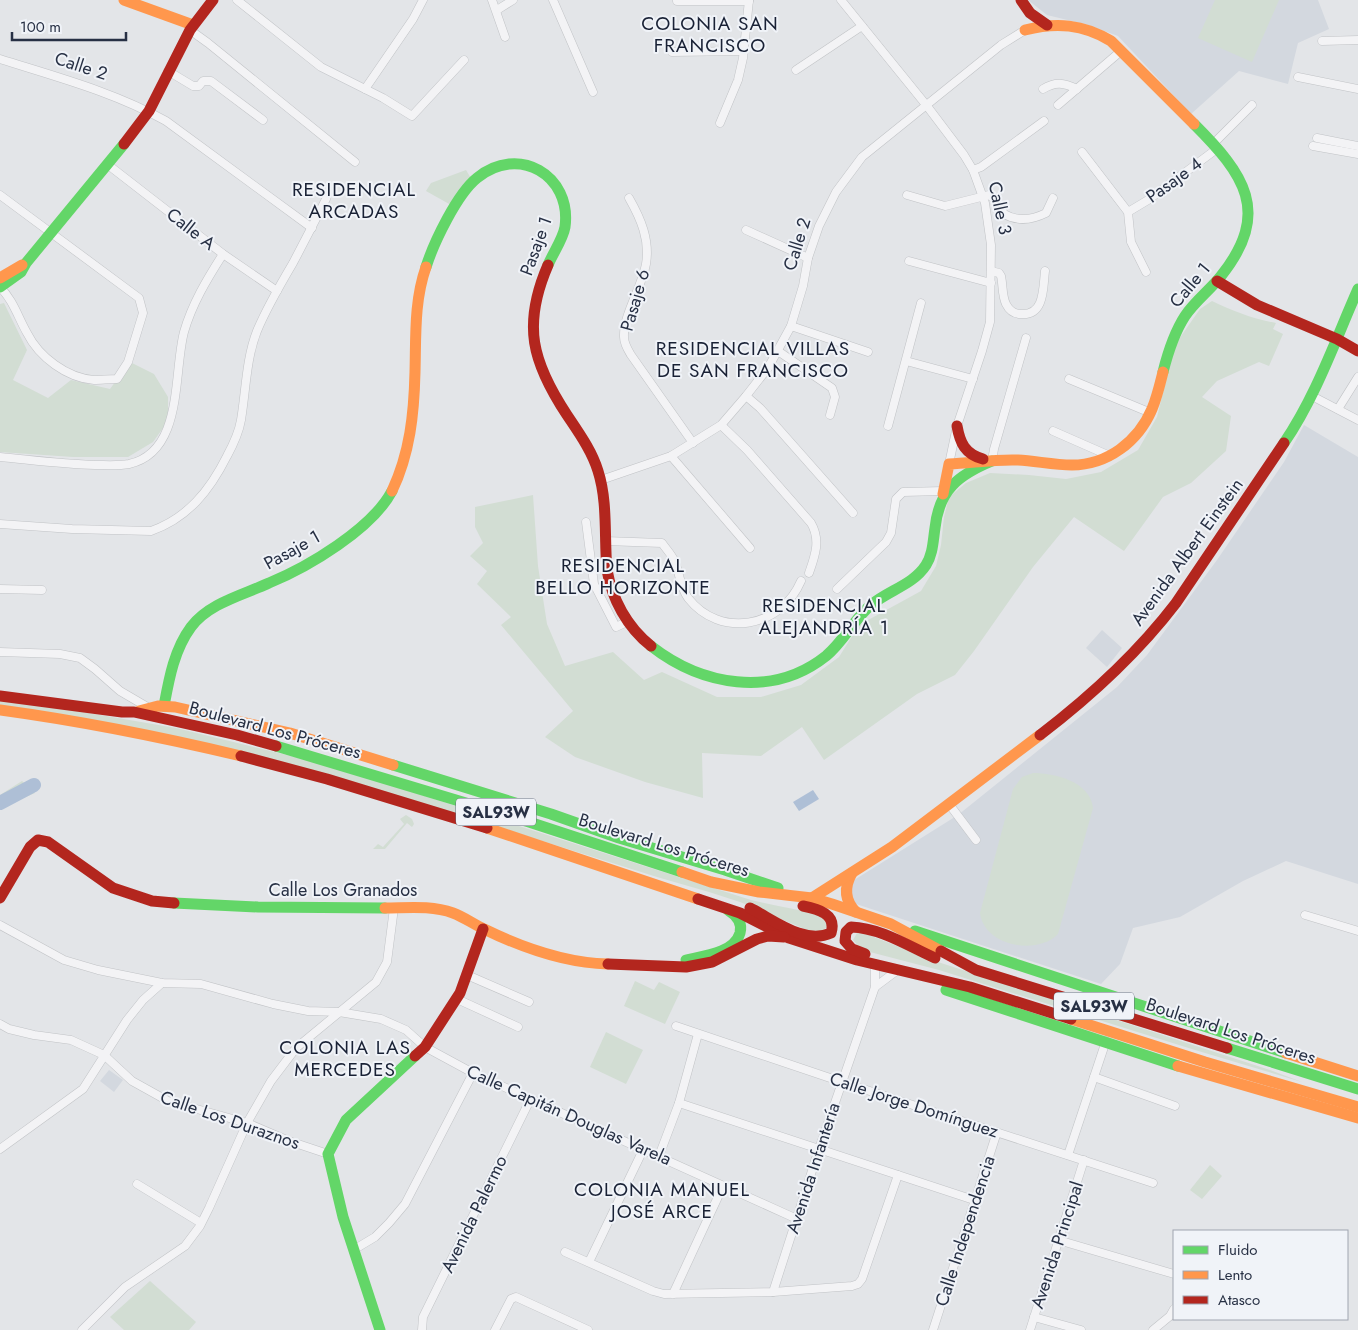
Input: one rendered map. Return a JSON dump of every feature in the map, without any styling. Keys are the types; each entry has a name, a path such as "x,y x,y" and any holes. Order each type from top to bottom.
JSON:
{"main road":[{"path":"124,0 191,27"},
{"path":"3,289 6,279 16,267 26,263 51,234 149,111 191,27 212,0"},
{"path":"1021,0 1030,13 1047,25"},
{"path":"1025,30 1030,13"},
{"name":"Calle 1","path":"949,464 1006,460 1072,465 1090,464 1110,456 1134,439 1151,413 1157,399 1168,351 1183,318 1200,296 1217,281 1243,240 1248,218 1246,194 1239,174 1216,145 1121,51 1106,38 1090,30 1062,24 1047,25"},
{"name":"Calle 2","path":"1025,30 1047,25"},
{"name":"Pasaje 1","path":"164,706 177,657 186,635 197,620 225,601 277,580 323,554 368,520 389,497 406,462 416,395 416,310 423,273 433,246 464,193 478,176 488,169 503,163 528,165 543,172 557,186 565,204 566,228 537,294 532,319 534,342 541,372 551,392 593,458 601,480 609,581 616,599 629,622 642,638 658,652 700,676 742,683 778,679 793,674 822,659 836,646 859,616 887,594 911,582 926,565 932,553 935,522 943,495"},
{"path":"1217,281 1257,305 1337,339 1358,351"},
{"name":"Avenida Albert Einstein","path":"812,898 892,847 1074,709 1143,644 1176,603 1298,422 1312,396 1358,289"},
{"path":"957,426 959,438 966,451 973,457 992,461"},
{"path":"943,495 964,474 992,461"},
{"path":"943,495 949,464"},
{"name":"Boulevard Los Próceres","path":"1,696 134,712 237,735 570,835 711,882 759,892 812,898 891,924 976,970 1358,1089"},
{"path":"134,712 164,706 290,733 812,898"},
{"name":"Boulevard Los Próceres","path":"0,710 100,725 151,735 311,774 520,839 723,906 789,938 877,966 970,987 1204,1062 1327,1096 1358,1107"},
{"path":"0,720 100,725"},
{"path":"550,814 570,835"},
{"name":"Calle Los Granados","path":"0,898 30,847 38,840 48,842 113,888 152,900 193,905 421,907 438,909 454,913 483,929 539,952 595,964 686,967 708,964 763,938 777,936 789,938"},
{"path":"854,870 846,885 845,892 848,904 857,912"},
{"path":"655,884 741,904 799,932 816,938 829,935 833,930 833,920 820,910 748,897 711,882"},
{"name":"Calle Los Granados","path":"654,967 713,953 731,945 740,935 740,924 733,913 723,906"},
{"path":"891,924 1115,996 1294,1057 1358,1076"},
{"path":"970,987 929,970 860,953 848,946 845,936 848,929 860,927 874,931 938,959 976,970"},
{"path":"380,1330 343,1217 328,1154 346,1120 425,1047 457,999 483,929"},
{"path":"877,966 1166,1062 1358,1118"},
{"path":"1212,1042 1254,1048 1294,1057"},
{"path":"1204,1062 1245,1082 1289,1098"}],"street":[{"path":"236,0 320,67 365,89 412,116 464,60"},
{"path":"365,89 413,19 423,0"},
{"path":"492,0 505,37"},
{"path":"497,10 513,0"},
{"path":"554,0 593,92"},
{"path":"677,1 749,0 744,51 738,80 720,123"},
{"name":"Calle 3","path":"840,0 927,106 964,155 973,170 985,203 991,245 990,322 957,426 949,464"},
{"path":"796,70 862,26"},
{"path":"191,27 208,43 355,162"},
{"name":"Calle 2","path":"601,480 672,456 721,424 746,396 778,351 791,326 808,258 819,226 836,192 862,157 1001,45 1025,30"},
{"path":"1322,41 1358,40"},
{"path":"672,52 744,51"},
{"path":"1058,105 1121,51"},
{"name":"Calle 2","path":"0,59 97,89 149,111 166,121 312,228"},
{"path":"168,70 193,86 199,86 203,81 211,81 263,120"},
{"path":"1298,77 1358,89"},
{"path":"1043,89 1052,84 1064,83 1077,89"},
{"name":"Pasaje 4","path":"1128,212 1148,200 1216,145 1252,105"},
{"path":"973,170 981,167 1044,121"},
{"path":"1358,146 1315,142 1358,154"},
{"name":"Pasaje 4","path":"1082,152 1128,212 1131,242 1146,272"},
{"name":"Calle A","path":"107,164 222,254 277,291"},
{"path":"0,195 139,298 143,313 128,362 117,379 93,380 70,374 42,354 27,335 3,289"},
{"path":"907,196 945,206 983,196 992,196 1004,214 1020,219 1032,218 1046,213 1053,198"},
{"name":"Pasaje 6","path":"629,198 643,224 646,262 623,338 631,355 693,443"},
{"path":"0,524 141,532 162,527 188,510 213,481 232,447 241,423 251,352 257,331 326,199"},
{"path":"746,230 808,258"},
{"path":"0,457 72,464 118,465 139,461 148,456 163,438 169,426 175,400 184,335 189,316 204,284 222,254"},
{"path":"909,261 991,283"},
{"path":"991,271 999,273 1001,276 1004,300 1011,311 1026,315 1033,312 1040,303 1045,271"},
{"path":"888,426 921,303"},
{"path":"791,326 868,352"},
{"path":"992,461 1026,338"},
{"path":"778,351 832,388 835,397 830,415"},
{"path":"906,361 973,379"},
{"path":"1338,409 1358,377"},
{"path":"1069,378 1151,413"},
{"path":"746,396 760,408 853,513"},
{"path":"1312,396 1358,420"},
{"path":"721,424 747,450 811,523 816,536 816,549 810,573"},
{"path":"1053,430 1110,456"},
{"path":"672,456 750,548"},
{"path":"837,589 886,542 891,532 896,499 903,492 943,495"},
{"path":"586,522 594,584 616,627 629,622"},
{"path":"605,541 662,543 674,561 682,589 688,598 706,614 727,621 752,623 770,616 789,601 801,581"},
{"path":"0,589 42,590"},
{"path":"0,652 60,654 80,658 120,691 149,708"},
{"path":"949,804 976,840"},
{"path":"82,1330 125,1287 185,1246 201,1223 247,1123 271,1081 296,1048 376,982 387,962 394,908"},
{"path":"1305,915 1358,930"},
{"name":"Calle Capitán Douglas Varela","path":"0,925 64,960 98,970 146,981 201,984 273,1004 308,1011 339,1012 381,1019 406,1030 425,1047 473,1073 797,1218"},
{"name":"Avenida Infantería","path":"773,1292 819,1149 875,988 877,966"},
{"path":"875,988 895,972"},
{"path":"467,975 529,1002"},
{"path":"146,981 150,994"},
{"path":"0,1149 83,1089 127,1020 162,983"},
{"path":"457,999 518,1027"},
{"name":"Calle Los Duraznos","path":"0,1024 9,1029 34,1036 71,1040 104,1056 132,1081 168,1101 247,1123 289,1141 328,1154"},
{"name":"Calle Jorge Domínguez","path":"676,1026 1153,1183"},
{"path":"660,1156 679,1102 698,1034"},
{"path":"1068,1155 1106,1041"},
{"path":"355,1249 375,1236 405,1204 473,1073"},
{"path":"1094,1077 1175,1106"},
{"name":"Avenida Palermo","path":"422,1330 423,1318 530,1100"},
{"path":"679,1102 974,1200"},
{"name":"Calle Independencia","path":"933,1330 997,1132"},
{"path":"589,1262 643,1150"},
{"name":"Avenida Principal","path":"1030,1330 1084,1160"},
{"path":"566,1252 653,1291 673,1294 773,1292 852,1286 858,1284 862,1279 898,1175"},
{"path":"136,1184 201,1223"},
{"path":"673,1294 723,1186"},
{"path":"1058,1240 1173,1274"},
{"path":"495,1330 511,1299 516,1297 588,1330"},
{"path":"1152,1330 1170,1316 1173,1311"},
{"path":"1034,1317 1081,1330"}],"shaded area":[{"path":"1028,0 1318,0 1329,29 1298,43 1288,84 1239,71 1191,114 1118,36 1088,25 1047,15"},
{"path":"1215,0 1279,0 1252,62 1198,38"},
{"path":"466,170 472,180 451,205 426,191 431,183"},
{"path":"1212,301 1243,314 1276,323 1273,329 1283,334 1269,366 1259,362 1217,381 1202,397 1231,416 1226,451 1191,483 1163,497 1124,551 1074,517 1033,567 955,675 917,694 824,760 802,727 761,756 702,753 703,798 645,782 575,757 545,737 573,711 501,625 511,617 477,584 487,571 470,556 483,543 475,527 475,507 533,495 538,566 547,624 565,666 613,652 644,680 662,672 717,697 761,697 801,685 839,657 859,625 921,591 936,566 949,497 966,483 990,473 1066,479 1101,472 1138,450 1157,417 1172,356 1179,339 1200,309"},
{"path":"4,303 27,350 13,380 48,398 71,380 110,389 130,362 154,374 168,397 168,421 153,442 128,457 73,457 0,452 0,304"},
{"path":"1304,425 1358,457 1358,884 1286,861 1243,881 1180,917 1133,928 1120,964 1101,984 853,903 849,897 851,882 958,815 1117,687 1147,655 1217,560 1284,462"},
{"path":"1102,630 1122,648 1107,667 1086,648"},
{"path":"0,701 71,710 176,728 324,764 751,900 822,916 827,925 826,928 817,934 740,902 376,789 0,707"},
{"path":"1033,773 1070,780 1085,791 1093,808 1058,934 1049,941 1038,945 1025,946 1001,940 991,933 984,924 980,913 1013,789 1022,777"},
{"path":"22,781 35,793 0,808 0,795"},
{"path":"406,815 412,819 414,824 412,827 407,823 385,849 373,849 378,844 383,847 404,824 400,819"},
{"path":"861,932 938,962 1302,1082 939,970 866,951 861,949 853,940 857,933"},
{"path":"635,981 654,990 659,982 680,992 665,1024 624,1006"},
{"path":"606,1032 643,1050 626,1084 590,1067"},
{"path":"109,1070 123,1080 114,1092 100,1081"},
{"path":"1210,1165 1222,1176 1202,1199 1190,1190"},
{"path":"150,1281 196,1322 189,1330 124,1330 110,1317"}],"water":[{"path":"813,790 819,799 799,811 793,802"}],"waterway":[{"path":"0,803 34,785"}],"traffic: fast":[{"path":"1163,372 1172,343 1185,316 1221,276 1237,253 1245,232 1248,213 1245,195 1238,177 1212,142 1194,124"},
{"path":"0,287 21,272 26,263 124,144"},
{"path":"426,267 447,219 469,185 493,168 509,164 525,165 539,170 551,180 560,193 565,209 565,227 548,265"},
{"path":"1284,443 1306,406 1358,289"},
{"path":"651,646 692,670 714,678 737,682 760,682 783,678 805,670 826,656 871,605 921,572 930,556 937,515 946,494 960,478 992,461"},
{"path":"164,706 176,655 185,636 198,619 227,600 285,576 320,557 355,533 383,505 392,491"},
{"path":"276,746 529,822 682,872"},
{"path":"393,765 778,888"},
{"path":"174,903 258,907 385,908"},
{"path":"686,960 718,952 732,945 737,940 741,925 728,910"},
{"path":"915,931 1286,1053"},
{"path":"946,990 1178,1066"},
{"path":"1227,1048 1358,1089"},
{"path":"380,1330 343,1217 328,1154 346,1120 415,1056"}],"traffic: slow":[{"path":"124,0 193,25"},
{"path":"1025,30 1058,25 1080,28 1101,35 1111,41 1194,124"},
{"path":"0,278 22,265"},
{"path":"392,491 403,462 410,433 419,293 426,267"},
{"path":"943,494 949,464 1009,460 1072,465 1085,464 1109,456 1139,432 1152,409 1163,372"},
{"path":"139,711 158,706 175,707 290,733 393,765"},
{"path":"0,710 121,730 241,756"},
{"path":"812,898 892,847 1040,735"},
{"path":"487,828 698,899"},
{"path":"682,872 711,882 759,892 812,898 832,904 891,924 941,951"},
{"path":"852,873 846,893 849,903 856,912"},
{"path":"385,908 445,910 499,936 544,953 576,961 608,964"},
{"path":"1071,1019 1205,1062 1358,1107"},
{"path":"1286,1053 1358,1076"},
{"path":"1178,1066 1358,1118"}],"traffic: jam":[{"path":"124,144 149,111 190,30 213,0"},
{"path":"1021,0 1030,13 1047,25"},
{"path":"548,265 540,286 533,325 539,360 555,396 585,442 598,471 603,495 607,570 617,602 628,621 651,646"},
{"path":"1217,281 1257,305 1337,339 1358,351"},
{"path":"957,426 964,447 972,454 983,459"},
{"path":"1040,735 1112,674 1161,622 1176,603 1284,443"},
{"path":"0,696 134,712 237,735 276,746"},
{"path":"241,756 327,779 487,828"},
{"path":"0,898 30,847 38,840 48,842 113,888 152,901 174,903"},
{"path":"698,899 740,913 789,938 857,960 970,987 1071,1019"},
{"path":"750,908 800,934 821,936 831,933 832,927 829,917 820,911 803,906"},
{"path":"865,954 852,949 845,941 846,932 851,927 884,934 935,958"},
{"path":"415,1056 425,1047 460,993 483,929"},
{"path":"608,964 686,967 712,962 757,939 768,936 784,937"},
{"path":"941,951 976,970 1227,1048"}],"district":[{"name":"COLONIA SAN FRANCISCO","path":"710,34"},
{"name":"RESIDENCIAL ARCADAS","path":"354,200"},
{"name":"RESIDENCIAL VILLAS DE SAN FRANCISCO","path":"753,359"},
{"name":"RESIDENCIAL BELLO HORIZONTE","path":"623,576"},
{"name":"RESIDENCIAL ALEJANDRÍA 1","path":"824,616"},
{"name":"COLONIA LAS MERCEDES","path":"345,1058"},
{"name":"COLONIA MANUEL JOSÉ ARCE","path":"662,1200"}]}
